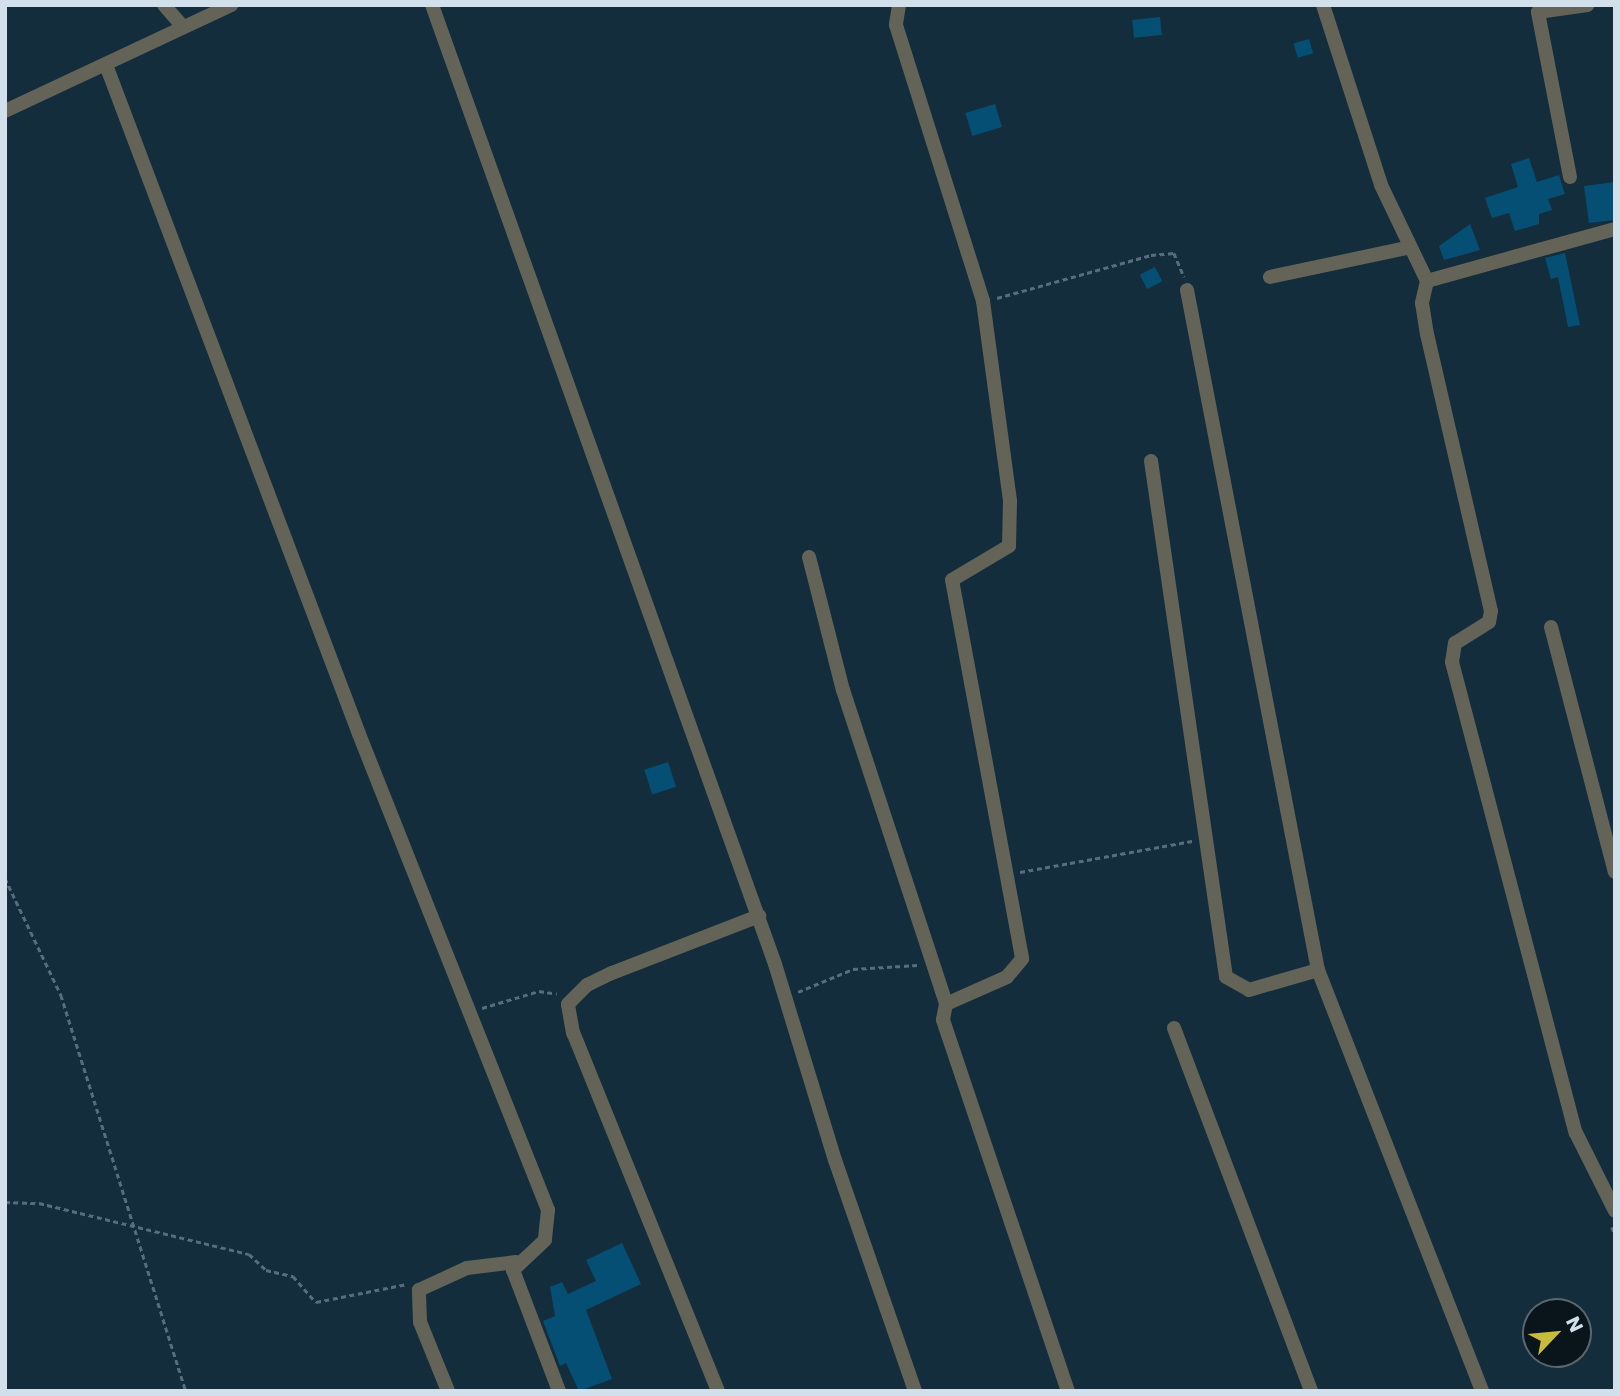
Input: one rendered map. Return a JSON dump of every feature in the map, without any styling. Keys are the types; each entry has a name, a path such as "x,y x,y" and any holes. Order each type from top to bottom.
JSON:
{"street":[{"path":"164,5 183,27"},
{"path":"5,111 231,5"},
{"path":"432,5 759,916 915,1391"},
{"path":"899,5 897,25 983,301 1009,464 1010,535 1006,550 952,580 1009,873 1022,959 1007,977 946,1004"},
{"path":"1323,5 1407,248 1427,281 1422,303 1427,334 1491,611 1489,622 1455,643 1452,662 1576,1133 1615,1211"},
{"path":"1570,177 1537,9 1588,5"},
{"path":"106,65 349,709 473,1012 548,1210 545,1240 516,1262 467,1268 419,1290 420,1322 448,1391"},
{"path":"1427,281 1615,229"},
{"path":"1270,277 1407,248"},
{"path":"1187,290 1318,970 1482,1391"},
{"path":"1151,461 1230,984 1249,990 1318,970"},
{"path":"809,558 843,690 946,1004 943,1020 1068,1391"},
{"path":"1551,627 1615,872"},
{"path":"718,1391 573,1033 571,1000 612,973 759,916"},
{"path":"1174,1028 1311,1391"},
{"path":"516,1262 514,1278 559,1391"}],"path":[{"path":"983,301 1174,253 1187,290"},
{"path":"1009,873 1208,840"},
{"path":"5,878 61,995 186,1391"},
{"path":"785,997 872,965 907,963 933,970"},
{"path":"473,1012 539,991 571,1000"},
{"path":"5,1202 38,1203 249,1254 265,1270 293,1276 316,1302 396,1282 419,1290"}],"building":[{"path":"1160,17 1162,35 1134,38 1132,20"},
{"path":"1309,39 1313,53 1298,58 1294,43"},
{"path":"995,104 1002,127 972,136 965,113"},
{"path":"1529,158 1537,182 1559,175 1565,194 1548,199 1552,210 1539,214 1539,224 1515,231 1509,213 1492,218 1485,198 1518,187 1511,164"},
{"path":"1615,182 1615,220 1589,223 1584,186"},
{"path":"1470,224 1480,250 1444,260 1439,246"},
{"path":"1565,253 1580,325 1568,327 1558,277 1551,279 1545,258"},
{"path":"1155,267 1162,281 1147,289 1140,275"},
{"path":"668,762 676,787 652,794 644,770"},
{"path":"622,1243 641,1284 586,1310 612,1379 579,1391 566,1363 560,1366 543,1321 555,1316 550,1287 562,1282 568,1294 596,1281 586,1260"}]}
